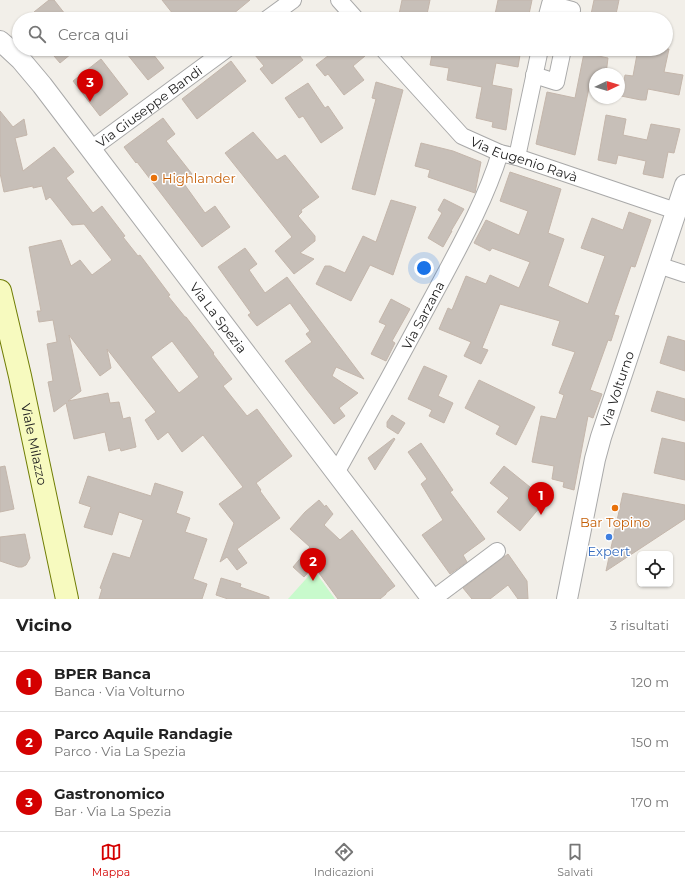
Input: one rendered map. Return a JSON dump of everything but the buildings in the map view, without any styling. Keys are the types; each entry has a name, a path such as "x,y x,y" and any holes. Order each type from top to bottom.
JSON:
{"main road":[{"name":"Viale Milazzo","path":"0,291 20,376 67,599"}],"street":[{"path":"277,12 293,0"},
{"path":"339,0 350,12"},
{"path":"548,12 550,4 572,10"},
{"name":"Via La Spezia","path":"0,40 12,51"},
{"name":"Via La Spezia","path":"17,56 26,64 91,149 432,599"},
{"name":"Via Giuseppe Bandi","path":"91,149 217,56"},
{"name":"Via Eugenio Ravà","path":"389,56 462,136 500,152 676,211"},
{"path":"518,157 538,56"},
{"path":"534,75 556,82 562,56"},
{"name":"Via Sarzana","path":"336,473 383,390 460,245 490,182 500,152"},
{"name":"Via Volturno","path":"567,599 595,459 601,437 685,185"},
{"path":"658,265 685,274"},
{"path":"432,599 496,551"}],"green space":[{"path":"314,570 335,599 288,599"}],"place":[{"name":"Gastronomico","path":"90,102"},
{"name":"Highlander","path":"154,178"},
{"name":"Bar Topino","path":"615,508"},
{"name":"BPER Banca","path":"541,515"},
{"name":"Expert","path":"609,537"},
{"name":"Parco Aquile Randagie","path":"313,581"}]}
